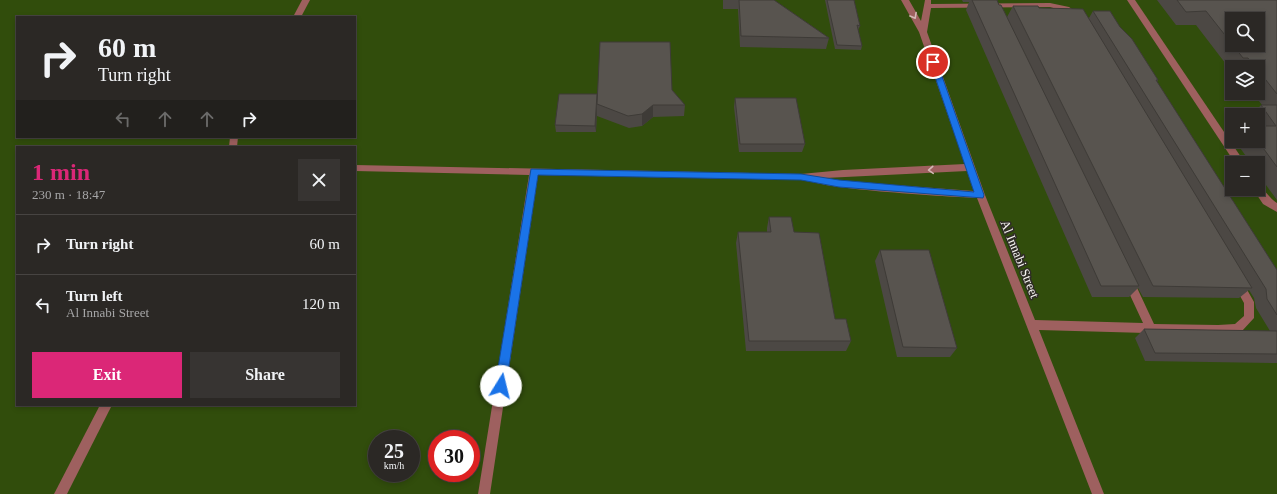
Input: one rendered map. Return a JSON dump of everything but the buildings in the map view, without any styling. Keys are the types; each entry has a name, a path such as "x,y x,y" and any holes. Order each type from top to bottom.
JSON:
{"street":[{"path":"298,16 306,0"},
{"name":"Al Innabi Street","path":"905,0 923,32 980,195 1098,494"},
{"path":"1131,0 1235,156"},
{"path":"923,32 928,3 998,9 1050,5 1066,9 1080,18 1083,22"},
{"path":"356,168 801,177 835,173 922,171 970,167"},
{"path":"484,494 534,172"},
{"path":"801,177 839,184 980,195"},
{"path":"1263,196 1266,201 1277,208"},
{"path":"1032,325 1218,330 1238,328 1249,318 1249,302 1231,271"},
{"path":"1123,272 1151,329"},
{"path":"60,494 105,406"}],"green space":[{"path":"0,0 1277,0 1277,494 0,494"}],"route":[{"path":"501,386 534,172 801,177 839,184 980,195 933,62"}]}
